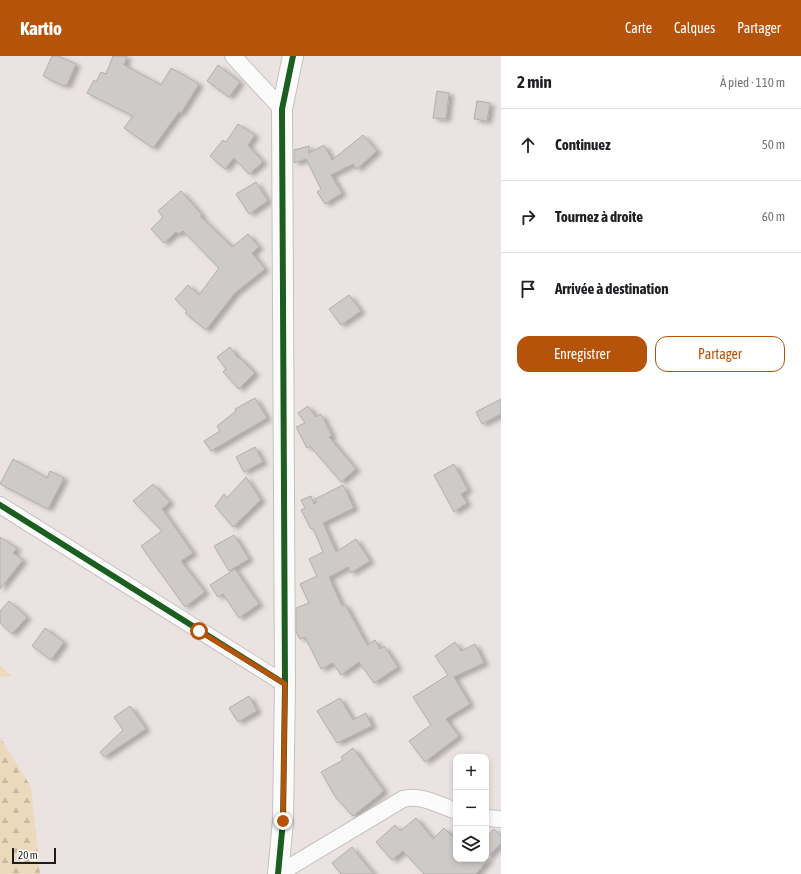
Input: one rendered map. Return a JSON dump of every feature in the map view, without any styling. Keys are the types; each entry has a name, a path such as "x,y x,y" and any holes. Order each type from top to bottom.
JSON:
{"street":[{"path":"233,56 282,109"},
{"path":"278,874 283,821 285,684 282,109 293,56"},
{"path":"0,504 285,684"},
{"path":"278,874 403,799 412,797 420,798 453,810"},
{"path":"489,818 501,819"}],"green space":[{"path":"0,666 12,676 0,677"},
{"path":"0,737 31,787 40,874 0,874"}],"building":[{"path":"52,56 58,56 76,64 67,85 62,85 43,76"},
{"path":"113,56 127,56 124,65 161,85 171,68 199,84 181,113 179,112 153,148 124,128 133,116 87,93 94,80 96,82 101,72 106,74"},
{"path":"218,65 240,82 229,97 207,81"},
{"path":"437,91 449,93 446,119 433,118"},
{"path":"477,101 490,103 487,121 474,119"},
{"path":"238,124 255,135 248,145 263,162 249,174 234,158 225,169 210,156 223,140 226,142"},
{"path":"363,135 377,151 357,169 353,164 331,175 342,193 325,204 317,192 321,189 306,159 294,163 294,150 309,146 309,153 324,145 332,160"},
{"path":"256,182 268,201 249,214 236,194"},
{"path":"181,191 202,215 200,216 232,247 248,234 259,247 252,253 265,269 235,293 206,330 185,313 187,311 175,299 188,285 199,295 219,268 183,231 178,234 176,232 164,243 151,229 163,217 158,211"},
{"path":"349,295 361,311 341,325 329,309"},
{"path":"230,347 238,358 239,357 255,373 239,389 223,372 226,369 217,357"},
{"path":"255,398 267,418 211,451 204,441 220,431 217,426 236,411 235,409"},
{"path":"501,399 501,414 482,424 476,412"},
{"path":"308,406 316,417 321,414 332,436 329,437 356,469 341,482 310,446 307,448 296,427 305,423 298,413"},
{"path":"255,447 263,462 244,472 236,457"},
{"path":"13,459 47,478 50,471 64,478 48,509 0,484"},
{"path":"454,464 468,490 461,494 467,503 454,512 434,475"},
{"path":"246,477 261,500 233,527 215,506 224,494 227,498"},
{"path":"153,484 170,502 162,509 193,553 181,561 205,592 185,607 141,546 162,531 133,501"},
{"path":"343,485 354,508 323,523 336,552 356,539 370,561 351,573 348,567 329,577 342,606 345,604 367,645 375,640 380,649 384,646 398,667 374,683 359,662 341,675 333,663 321,669 305,637 300,639 296,632 296,608 309,603 300,584 317,576 309,559 323,552 313,528 311,529 301,510 305,508 301,500 311,496 314,504 317,502 315,499"},
{"path":"234,535 249,559 229,571 214,546"},
{"path":"0,537 17,548 13,553 23,560 0,589"},
{"path":"235,569 259,604 239,618 223,594 218,597 210,585"},
{"path":"9,601 27,617 12,634 0,623 0,611"},
{"path":"45,628 64,642 51,660 32,646"},
{"path":"455,642 461,651 475,644 484,663 454,677 470,704 446,719 459,736 425,762 409,741 431,725 413,697 448,675 435,656"},
{"path":"249,696 257,711 238,722 229,708"},
{"path":"340,698 353,720 366,713 372,726 337,743 317,711"},
{"path":"130,706 146,729 104,757 100,752 123,730 114,717"},
{"path":"353,748 384,791 353,816 336,798 321,772 343,760 341,757"},
{"path":"416,818 433,839 444,828 453,837 453,862 486,862 476,874 424,874 403,851 392,860 376,842 395,825 400,831"},
{"path":"494,829 501,836 501,843 489,856 489,835"},
{"path":"352,847 374,874 341,874 332,863"}],"cycle path":[{"path":"278,874 283,821 285,684 282,109 293,56"},
{"path":"0,505 285,684"}],"route":[{"path":"199,631 285,684 283,821"}]}
